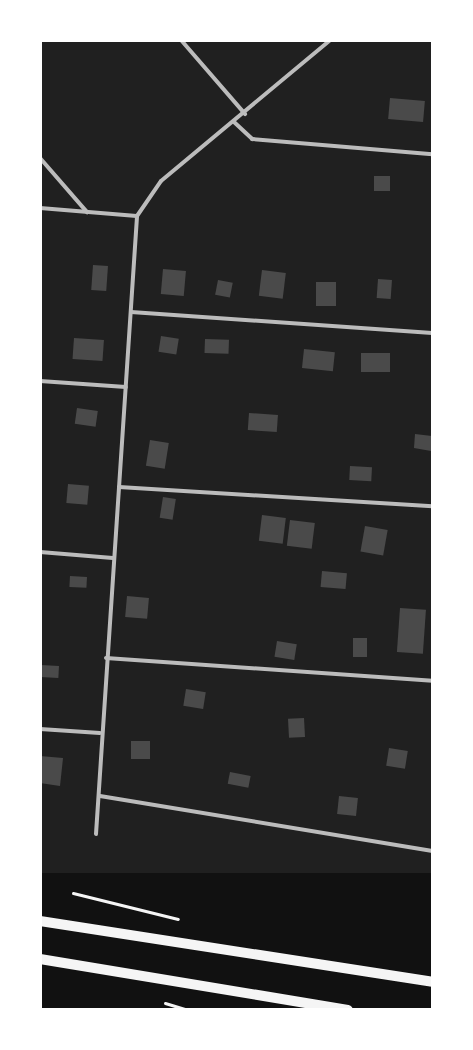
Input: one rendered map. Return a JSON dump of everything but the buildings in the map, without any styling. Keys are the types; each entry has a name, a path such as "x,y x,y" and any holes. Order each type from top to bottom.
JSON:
{"main road":[{"path":"40,921 432,982"},
{"path":"40,959 348,1010"}],"lane":[{"path":"181,40 244,114"},
{"path":"96,834 100,733 137,216 161,182 330,40"},
{"path":"234,122 252,139 432,154"},
{"path":"40,158 87,212"},
{"path":"40,208 137,216"},
{"path":"131,312 432,333"},
{"path":"40,381 126,387"},
{"path":"119,487 432,506"},
{"path":"40,552 113,558"},
{"path":"106,658 432,681"},
{"path":"40,729 100,733"},
{"path":"99,796 432,851"}],"path":[{"path":"73,893 178,919"},
{"path":"165,1003 188,1010"}],"shaded area":[{"path":"40,41 432,41 432,873 40,873"}]}
